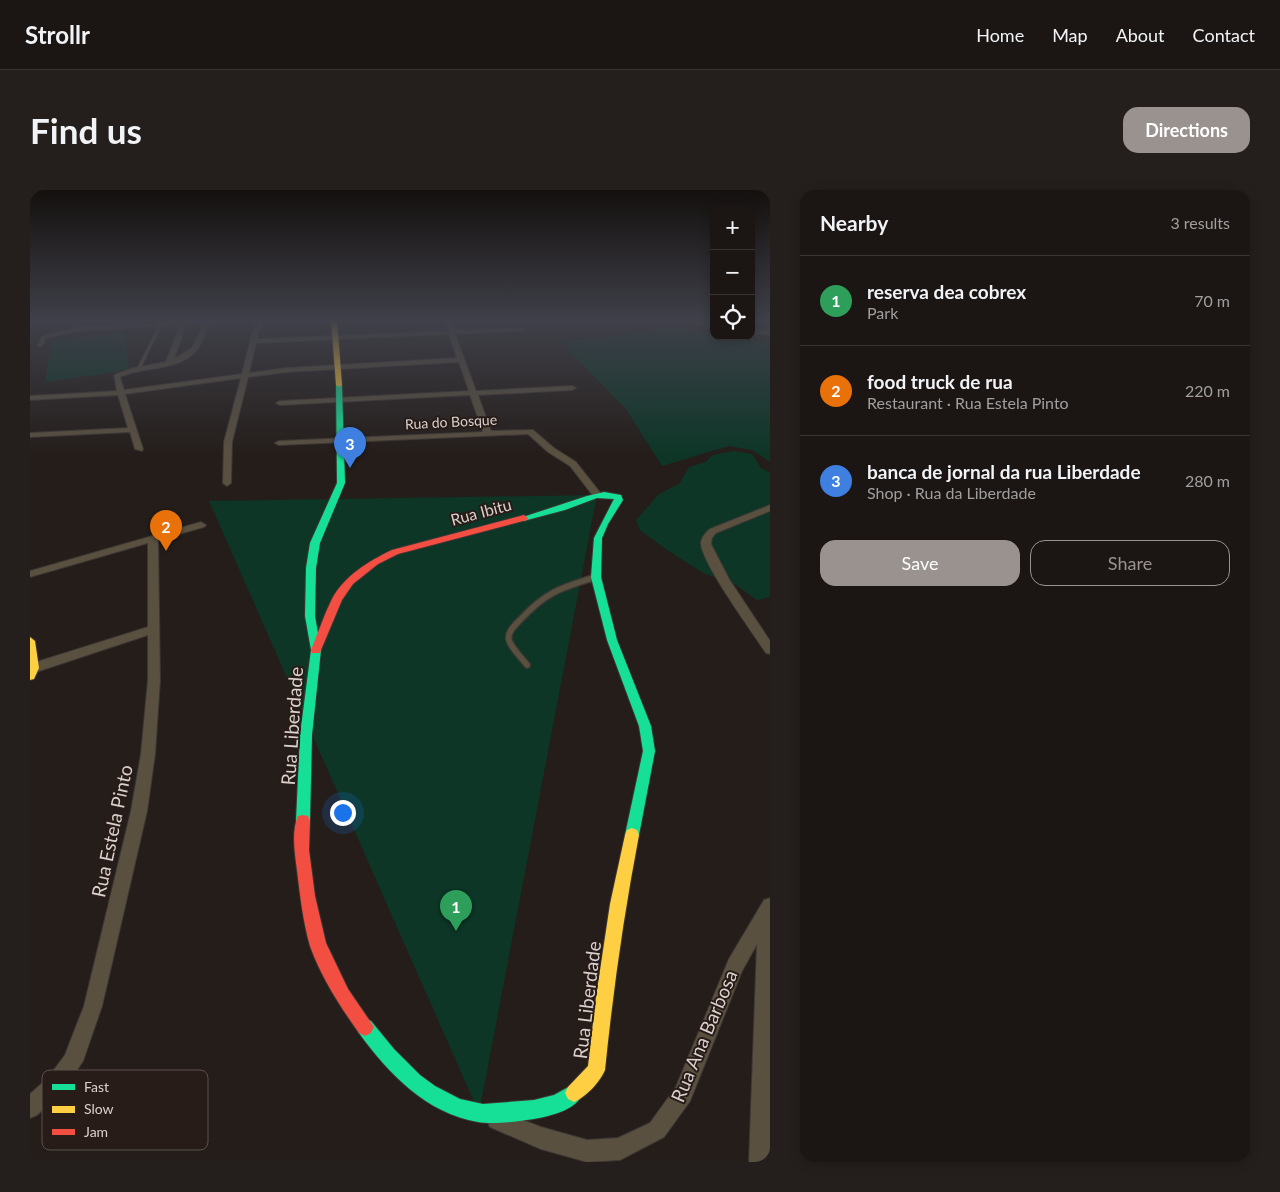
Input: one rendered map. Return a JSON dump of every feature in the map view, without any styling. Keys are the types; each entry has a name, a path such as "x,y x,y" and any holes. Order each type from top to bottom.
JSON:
{"street":[{"path":"139,449 120,394 116,376 159,365"},
{"path":"227,483 225,464 226,443 247,365"},
{"path":"30,398 120,394 287,370 378,365"},
{"path":"462,365 475,393 488,434"},
{"path":"316,650 310,616 315,543 341,483 338,368"},
{"path":"280,403 572,388"},
{"path":"30,435 132,430"},
{"name":"Rua do Bosque","path":"279,443 533,432 551,450 573,464 588,487 597,496"},
{"name":"Rua Ibitu","path":"316,650 338,598 349,583 375,560 395,552 564,507 597,496 611,494 618,497 619,500 604,524 598,538 596,577"},
{"path":"770,508 713,531 707,537 706,542 715,564 770,650"},
{"path":"30,574 201,525"},
{"name":"Rua Estela Pinto","path":"66,1070 73,1061 93,1006 139,811 148,754 154,680 153,540"},
{"name":"Rua Liberdade","path":"316,650 306,735 302,850 308,896 318,945 342,995 373,1037 411,1079 441,1101 479,1113 532,1110 567,1100 596,1070 604,997 618,904 649,751 645,726 630,692 612,640 596,577"},
{"path":"30,641 32,672 154,628"},
{"path":"760,1162 769,908"},
{"name":"Rua Ana Barbosa","path":"479,1113 541,1138 587,1151 620,1149 657,1130 683,1094 735,964 769,908"},
{"name":"Rua Estela Pinto","path":"30,1108 42,1097"}],"lane":[{"path":"138,370 140,365"},
{"path":"527,665 509,640 508,634 510,630 535,602 543,596 596,577"}],"green space":[{"path":"47,365 129,365 129,370 45,382"},
{"path":"583,365 770,365 770,462 752,450 729,446 662,466 626,409"},
{"path":"734,451 752,454 761,468 770,473 770,597 757,600 736,585 703,573 664,548 640,530 636,520 659,494 679,484 689,467 706,462 712,455"},
{"path":"597,495 479,1113 209,501"}],"traffic: fast":[{"path":"303,821 306,735 316,650 310,616 311,568 315,543 341,483 339,385"},
{"path":"524,518 562,508 597,495 604,494 618,497 619,500 604,524 598,538 596,577 612,640 645,726 649,751 632,835"},
{"path":"365,1027 400,1069 428,1092 460,1109 478,1113 534,1110 556,1104 574,1093"}],"traffic: slow":[{"path":"337,365 339,385"},
{"path":"30,641 33,668 30,676"},
{"path":"574,1093 596,1070 604,997 618,904 632,835"}],"traffic: jam":[{"path":"316,650 337,599 350,582 375,562 395,552 524,518"},
{"path":"303,821 302,850 308,896 318,945 342,995 365,1027"}],"place":[{"name":"banca de jornal da rua Liberdade","path":"350,468"},
{"name":"food truck de rua","path":"166,551"},
{"name":"reserva dea cobrex","path":"456,931"}]}
